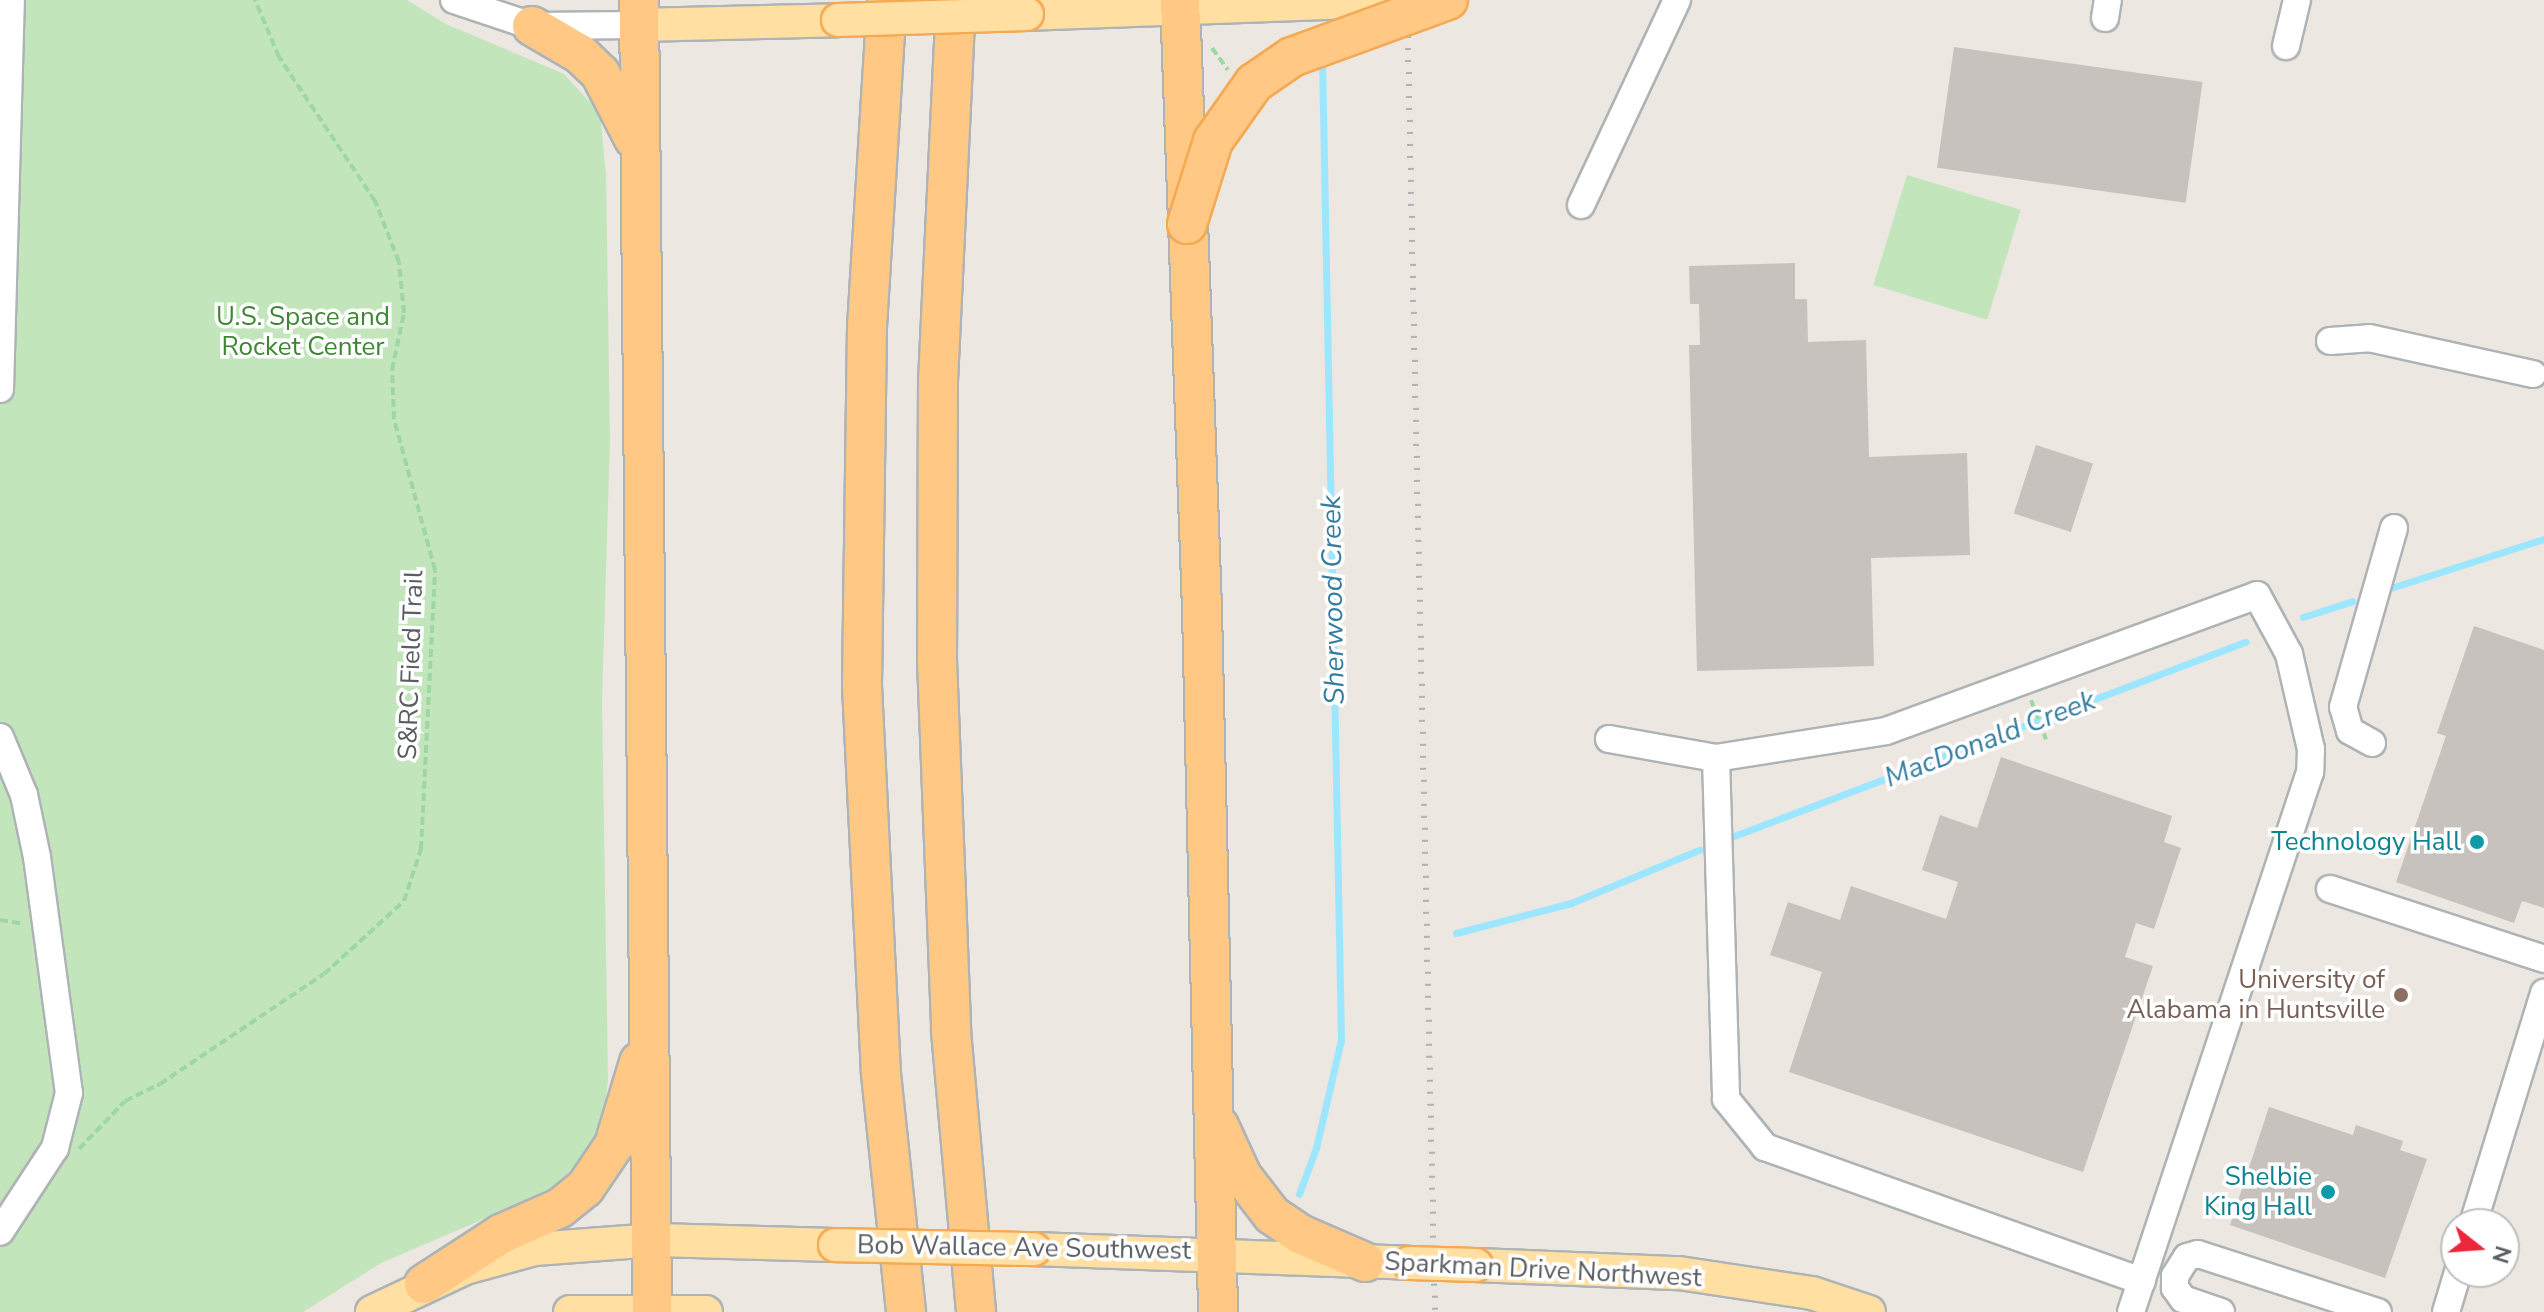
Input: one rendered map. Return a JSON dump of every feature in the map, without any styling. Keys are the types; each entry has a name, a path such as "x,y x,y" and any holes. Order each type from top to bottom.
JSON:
{"highway":[{"path":"887,0 867,327 862,686 881,1074 906,1312"},
{"path":"956,0 940,333 937,675 951,1031 976,1312"},
{"path":"1187,224 1213,141 1254,83 1292,57 1448,0"},
{"path":"1180,4 1213,1114 1213,1251 1218,1312"},
{"path":"639,12 655,1240 652,1310"},
{"path":"532,26 580,54 600,73 639,151"},
{"path":"424,1284 501,1234 560,1208 595,1176 620,1133 652,1016"},
{"path":"1213,1114 1242,1176 1272,1215 1300,1234 1365,1262"}],"main road":[{"path":"639,12 838,20 1027,14 1180,4 1274,9 1405,0"},
{"name":"Bob Wallace Ave Southwest","path":"372,1312 424,1284 535,1249 655,1240 1213,1251"},
{"name":"Sparkman Drive Northwest","path":"1213,1251 1365,1262 1679,1273 1812,1293 1869,1312"},
{"path":"570,1312 706,1312"}],"street":[{"path":"0,389 5,52 11,0"},
{"path":"454,0 532,26 639,12"},
{"path":"1581,205 1677,0"},
{"path":"2286,46 2297,0"},
{"path":"2330,341 2369,338 2533,374"},
{"path":"2372,743 2350,731 2343,707 2394,528"},
{"path":"1609,739 1716,758 1820,745 1937,716 2257,595 2289,654 2311,749 2310,772 2131,1312"},
{"path":"0,737 24,795 35,845 69,1093 55,1148 0,1232"},
{"path":"1716,758 1726,1099 1765,1147 2142,1281"},
{"path":"2330,889 2544,959"},
{"path":"2478,1208 2544,993"},
{"path":"2221,1312 2183,1299 2175,1288 2175,1276 2187,1257 2198,1254 2378,1312"},
{"path":"2446,1312 2453,1288"}],"path":[{"name":"S&RC Field Trail","path":"76,1153 125,1101 160,1084 324,974 404,901 421,849 435,570 394,419 392,370 404,313 399,262 375,201 279,57 255,0"},
{"path":"1207,40 1229,73"},
{"path":"2031,699 2046,739"}],"green space":[{"name":"U.S. Space and Rocket Center","path":"0,0 407,0 446,24 564,74 600,113 606,175 610,439 602,701 608,1080 604,1113 583,1159 549,1191 381,1263 303,1312 0,1312"},
{"path":"1907,175 2021,210 1987,320 1873,285"}],"building":[{"path":"1954,47 2203,82 2186,203 1937,168"},
{"path":"1795,263 1795,299 1807,299 1808,342 1866,340 1869,457 1967,453 1970,555 1871,558 1874,666 1697,671 1689,345 1700,345 1699,304 1690,304 1689,266"},
{"path":"2036,445 2093,464 2071,532 2014,513"},
{"path":"2474,626 2544,650 2544,908 2522,901 2514,923 2396,882 2446,736 2437,733"},
{"path":"2001,757 2172,816 2164,842 2181,848 2154,929 2136,923 2125,957 2153,966 2083,1172 1789,1072 1822,972 1770,955 1788,902 1840,920 1851,886 1946,919 1958,882 1922,870 1940,815 1977,828"},
{"name":"Shelbie King Hall","path":"2269,1107 2353,1135 2356,1125 2403,1141 2400,1150 2427,1159 2385,1278 2230,1225"}],"waterway":[{"name":"Sherwood Creek","path":"1299,1194 1316,1148 1341,1040 1322,58"},
{"name":"MacDonald Creek","path":"2391,588 2544,539"},
{"path":"2303,617 2353,601"},
{"name":"MacDonald Creek","path":"1734,836 2245,642"},
{"name":"MacDonald Creek","path":"1456,933 1571,903 1699,850"}],"railway":[{"path":"1407,0 1435,1312"}],"place":[{"name":"Technology Hall","path":"2477,842"},
{"name":"University of Alabama in Huntsville","path":"2401,995"},
{"name":"Shelbie King Hall","path":"2328,1192"}]}
